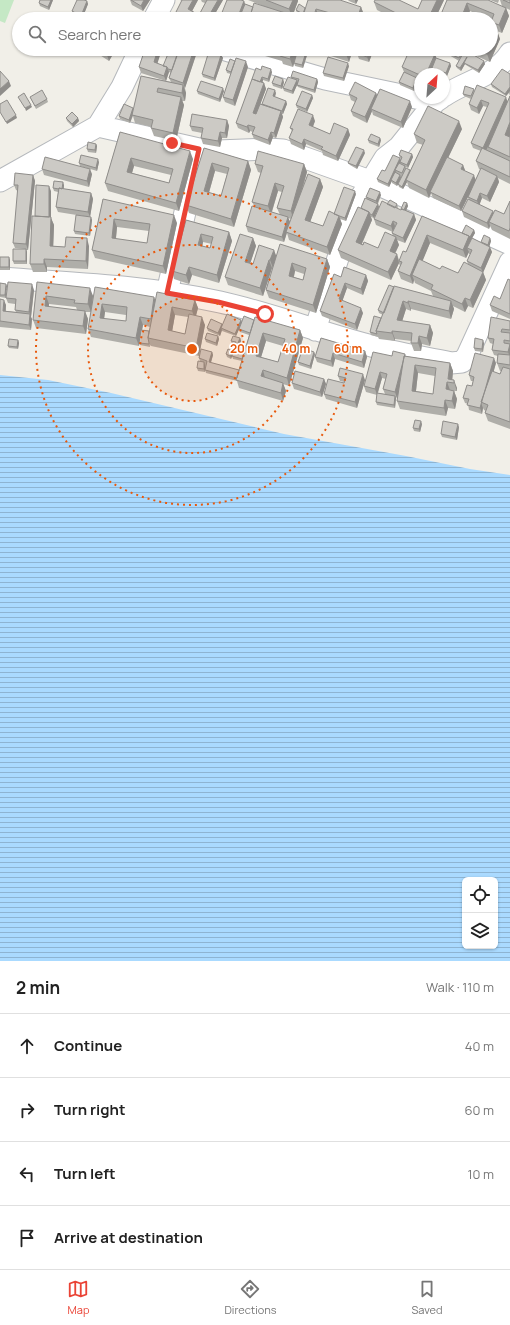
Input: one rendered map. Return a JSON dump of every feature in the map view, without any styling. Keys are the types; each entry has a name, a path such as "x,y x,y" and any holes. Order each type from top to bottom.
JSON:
{"street":[{"path":"158,12 164,0"},
{"path":"450,92 494,70 510,53"},
{"path":"0,181 98,126 122,87 137,56"},
{"path":"246,56 325,79 414,94"},
{"path":"315,330 346,233 361,197 385,158 399,147 436,104"},
{"path":"98,126 199,149 218,151 268,149 283,150 370,181 510,244"},
{"path":"167,293 199,149"},
{"path":"0,278 120,286 218,302 253,310 368,346 451,363 462,362 467,356 510,262"}],"green space":[{"path":"0,0 14,0 5,23 0,21"}],"water":[{"path":"0,375 48,380 111,393 284,434 470,469 510,475 510,961 0,961"}],"building":[{"path":"40,0 51,0 48,7 39,3"},
{"path":"77,0 87,1 83,12 72,11"},
{"path":"131,0 144,0 141,6"},
{"path":"182,0 193,0 188,9 194,12 176,12"},
{"path":"207,0 218,0 211,12 201,12"},
{"path":"227,0 244,1 240,12 222,12"},
{"path":"266,0 293,0 289,9"},
{"path":"308,0 340,0 361,7 359,12 326,12 316,9 315,12 304,12"},
{"path":"375,0 399,0 418,9 422,0 437,0 431,12 394,12 374,2"},
{"path":"447,0 488,0 506,8 499,25 498,12 489,12 467,3 464,12 442,12"},
{"path":"503,0 510,0 510,3"},
{"path":"254,3 282,12 251,12"},
{"path":"245,4 253,7 251,12 242,12"},
{"path":"299,4 305,8 304,12 296,10"},
{"path":"143,56 156,56 154,62 167,67 164,76 139,67"},
{"path":"167,56 177,56 172,70 163,66"},
{"path":"177,56 192,56 183,83 169,78"},
{"path":"207,56 221,56 214,78 202,74"},
{"path":"280,56 291,56 290,59"},
{"path":"296,56 305,56 302,65 294,63"},
{"path":"407,56 434,56 429,68 414,68 414,72 402,67"},
{"path":"462,56 475,56 484,61 478,70 464,63 467,57 460,68 456,66"},
{"path":"328,57 348,63 343,78 323,73"},
{"path":"236,58 246,61 233,100 223,97"},
{"path":"436,58 450,63 448,68 432,68"},
{"path":"230,59 235,61 231,72 226,70"},
{"path":"262,66 271,69 268,79 262,77 260,82 252,79 256,68 261,70"},
{"path":"502,69 510,74 510,87 505,94 491,84"},
{"path":"0,71 9,81 0,89"},
{"path":"293,71 317,79 314,90 297,85 299,79 291,77"},
{"path":"404,72 414,77 413,88 399,82"},
{"path":"141,76 183,85 182,93 158,88 157,92 181,97 173,133 151,128 153,120 132,115"},
{"path":"275,76 283,79 281,86 272,83"},
{"path":"288,77 297,80 292,91 283,88"},
{"path":"252,79 264,83 253,113 256,114 260,104 281,111 274,133 271,132 268,140 252,134 255,127 248,125 247,127 236,123"},
{"path":"201,81 223,88 219,99 197,91"},
{"path":"355,82 376,93 365,117 351,111 357,98 349,94"},
{"path":"477,85 506,97 483,148 471,143 489,103 481,100 477,108 469,104"},
{"path":"465,86 474,89 471,96 463,94"},
{"path":"268,88 275,90 273,96 286,101 282,111 262,104"},
{"path":"380,89 410,101 401,122 371,109"},
{"path":"42,90 47,99 35,106 30,97"},
{"path":"302,91 312,95 306,109 296,105"},
{"path":"24,93 31,105 25,108 18,97"},
{"path":"510,96 510,122 505,135 510,137 510,157 488,147"},
{"path":"7,100 16,115 6,122 0,112 0,104"},
{"path":"124,104 133,108 129,120 119,116"},
{"path":"428,106 459,121 426,190 406,180 425,140 414,134"},
{"path":"298,109 313,115 309,125 330,134 334,123 348,129 336,156 321,149 323,147 304,139 302,144 289,138 293,129 290,128"},
{"path":"72,112 78,118 72,124 66,118"},
{"path":"192,114 227,120 225,133 220,132 218,141 201,138 203,128 190,126"},
{"path":"120,132 190,151 176,203 105,183","holes":["131,158 173,169 169,183 127,172"]},
{"path":"371,134 380,138 378,144 368,140"},
{"path":"88,142 96,144 95,150 87,149"},
{"path":"356,147 364,150 356,166 348,163"},
{"path":"204,148 248,161 231,219 186,205","holes":["212,163 229,168 221,196 204,191"]},
{"path":"482,148 510,161 510,177 476,161"},
{"path":"401,150 412,154 407,165 400,162 402,157 399,155"},
{"path":"258,151 304,164 291,211 277,208 284,186 275,183 268,206 252,202 263,166 255,164"},
{"path":"81,155 98,159 96,168 79,163"},
{"path":"393,155 400,158 388,184 377,179 382,170 385,171"},
{"path":"45,157 90,169 87,181 42,169"},
{"path":"447,157 463,165 461,169 474,175 459,206 430,192"},
{"path":"399,163 405,166 402,173 395,170"},
{"path":"406,168 410,170 402,187 398,184"},
{"path":"481,168 497,176 487,196 480,193 477,201 468,197"},
{"path":"395,172 400,175 396,183 391,180"},
{"path":"15,173 33,175 26,244 13,243 18,185 14,185"},
{"path":"308,174 320,179 305,220 323,226 329,211 339,216 327,247 286,232"},
{"path":"54,181 63,182 62,189 53,188"},
{"path":"36,185 49,186 49,217 35,216"},
{"path":"344,187 355,191 345,218 334,214"},
{"path":"59,188 91,193 88,212 56,207"},
{"path":"370,188 380,192 376,201 366,197"},
{"path":"365,198 378,204 372,215 361,208"},
{"path":"103,199 174,215 163,266 92,250","holes":["114,219 150,224 147,243 112,238"]},
{"path":"468,199 493,211 487,223 462,211"},
{"path":"390,200 397,204 395,208 387,204"},
{"path":"382,201 414,214 403,238 392,233 397,223 393,221 391,226 374,219"},
{"path":"510,201 509,231 489,222 495,210 504,214"},
{"path":"404,202 407,203 404,210 401,209"},
{"path":"252,206 288,217 282,237 246,226"},
{"path":"358,207 369,212 356,242 363,245 364,242 378,248 385,232 396,237 390,251 397,254 388,272 338,250"},
{"path":"76,215 91,217 89,233 74,231"},
{"path":"32,216 51,217 50,246 65,247 66,237 87,238 86,261 44,259 44,264 30,264"},
{"path":"422,216 469,236 463,250 427,235 410,276 398,271 402,262 399,261 403,251 406,252"},
{"path":"186,220 229,232 217,275 189,267 186,275 172,271","holes":["201,234 213,237 210,248 198,245"]},
{"path":"466,225 474,230 470,237 462,233"},
{"path":"240,234 253,238 245,262 253,264 259,245 274,250 269,260 260,288 225,277"},
{"path":"484,235 490,238 488,245 481,242"},
{"path":"472,238 490,247 481,268 467,261 472,250 467,248"},
{"path":"280,244 327,259 313,305 266,290","holes":["292,263 306,268 303,280 289,276"]},
{"path":"13,249 26,249 26,261 13,261"},
{"path":"0,257 9,257 9,267 0,267"},
{"path":"419,259 440,269 442,266 458,273 464,262 483,272 470,300 465,298 462,304 431,289 433,285 412,275"},
{"path":"344,267 366,275 361,289 345,283 339,299 361,308 355,324 320,311 334,274 341,277"},
{"path":"508,279 510,280 510,314 490,305 494,296 500,299"},
{"path":"8,282 32,284 29,312 15,310 16,299 6,298"},
{"path":"37,282 90,288 88,304 74,303 75,300 46,296 45,306 85,311 83,326 33,320"},
{"path":"0,283 6,284 5,295 0,295"},
{"path":"389,285 394,287 384,313 378,310"},
{"path":"394,286 451,301 449,311 403,301 397,320 430,325 427,338 419,336 418,343 411,343 412,333 376,331"},
{"path":"95,287 154,297 151,319 140,317 136,338 88,329","holes":["102,304 127,307 126,321 100,318"]},
{"path":"157,292 195,300 192,311 172,307 168,330 185,334 189,314 202,317 196,348 148,338"},
{"path":"0,299 4,300 3,311 30,314 29,325 0,321"},
{"path":"227,314 241,320 235,334 221,328"},
{"path":"244,316 254,320 250,333 239,329"},
{"path":"374,316 381,318 376,331 377,334 370,332"},
{"path":"255,317 300,330 287,378 263,370 261,376 283,383 281,393 236,380","holes":["263,333 285,339 278,362 256,356"]},
{"path":"491,317 510,321 510,330 502,329 501,332 510,333 510,341 504,340 504,343 510,344 508,352 492,350 494,339 488,338"},
{"path":"211,319 222,324 218,333 207,328"},
{"path":"141,330 149,331 149,344 139,343"},
{"path":"207,333 218,336 216,343 205,339"},
{"path":"233,336 240,338 238,343 246,346 242,359 232,356 236,342 231,341"},
{"path":"321,338 365,351 362,362 333,353 331,361 315,357"},
{"path":"475,338 483,340 482,349 474,348"},
{"path":"9,339 18,340 17,347 8,346"},
{"path":"303,348 314,352 310,366 298,362"},
{"path":"201,349 212,352 209,362 239,370 237,378 205,370 207,361 199,358"},
{"path":"228,349 232,351 230,356 226,354"},
{"path":"393,351 405,354 395,392 383,389 387,374 380,372 375,389 364,386 373,352 392,356"},
{"path":"475,353 494,358 480,408 467,405 469,399 463,398 467,385 472,386 474,377 469,375"},
{"path":"498,354 510,355 510,365 497,363"},
{"path":"404,356 450,363 448,379 454,380 454,383 447,382 446,389 454,391 452,401 445,400 444,408 397,401","holes":["415,365 436,368 433,394 412,391"]},
{"path":"198,361 204,362 204,369 197,368"},
{"path":"503,367 510,369 510,422 485,413 488,405 481,402 492,371 500,374"},
{"path":"340,368 363,374 355,402 324,394 328,379 344,383 346,378 338,376"},
{"path":"295,371 324,379 320,392 292,383"},
{"path":"377,393 395,396 394,405 376,402"},
{"path":"415,420 421,421 419,429 413,428"},
{"path":"443,421 458,424 455,437 441,434"}],"route":[{"path":"172,143 199,149 167,293 218,302 265,314"}]}
